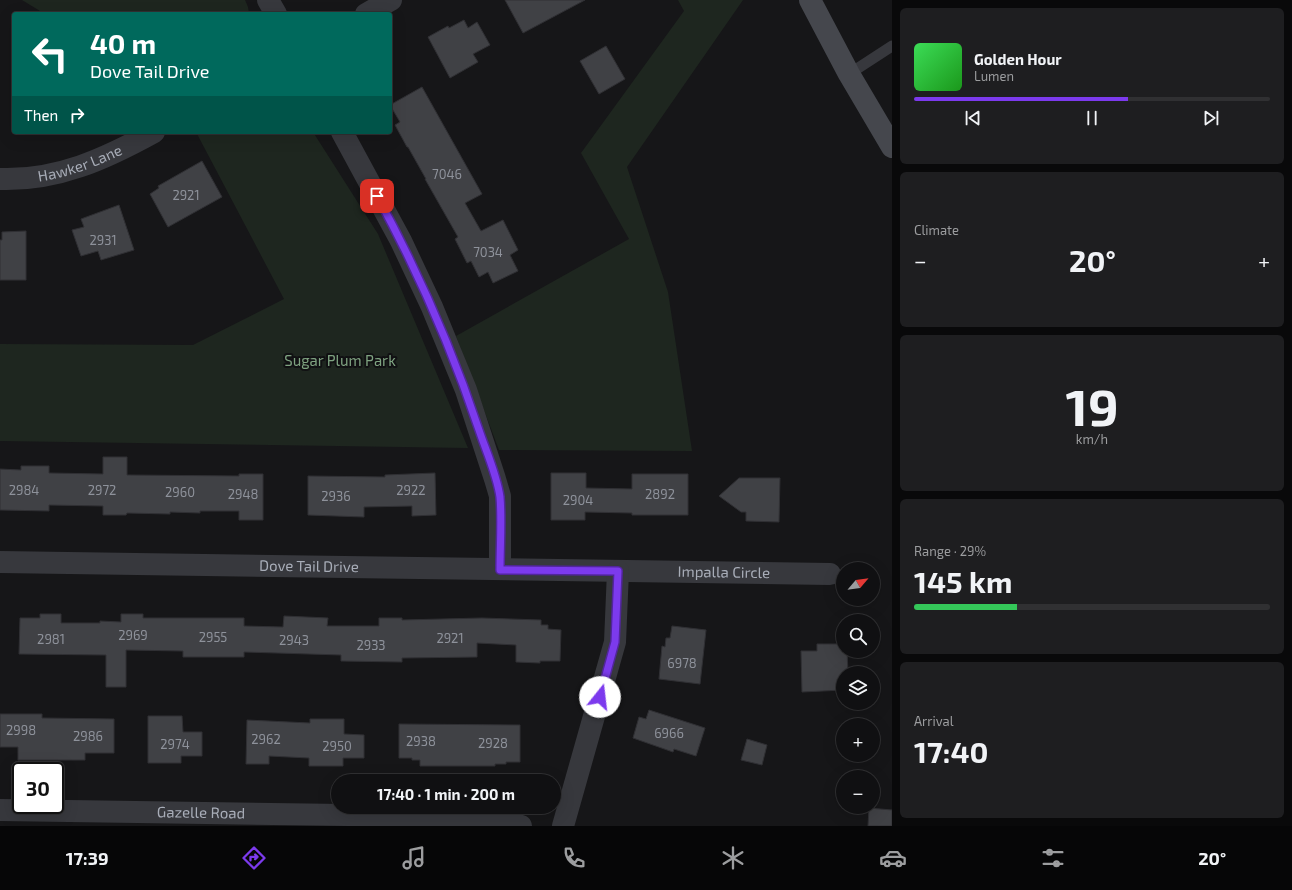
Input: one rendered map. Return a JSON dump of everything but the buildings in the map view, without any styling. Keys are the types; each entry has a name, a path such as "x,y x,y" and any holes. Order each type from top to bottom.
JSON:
{"street":[{"path":"268,0 275,12"},
{"path":"370,12 391,0"},
{"path":"810,0 849,74 892,147"},
{"name":"Hawker Lane","path":"0,179 37,176 66,171 121,151 151,134"},
{"path":"343,134 401,241 432,307 466,390 499,492 500,570"},
{"name":"Dove Tail Drive","path":"0,562 618,571"},
{"path":"563,826 615,642 618,571"},
{"name":"Impalla Circle","path":"618,571 830,574"},
{"name":"Gazelle Road","path":"0,810 486,817 499,819 521,826"}],"lane":[{"path":"849,74 892,46"}],"green space":[{"path":"22,0 245,0 249,12 42,12"},
{"path":"678,0 743,0 627,167 668,292 692,451 499,450 456,336 629,239 581,153 684,11"},
{"name":"Sugar Plum Park","path":"197,134 314,134 378,234 468,448 0,441 0,344 193,345 284,299"}],"route":[{"path":"377,196 401,241 432,307 466,390 498,487 500,496 500,570 618,571 615,642 600,697"}]}
